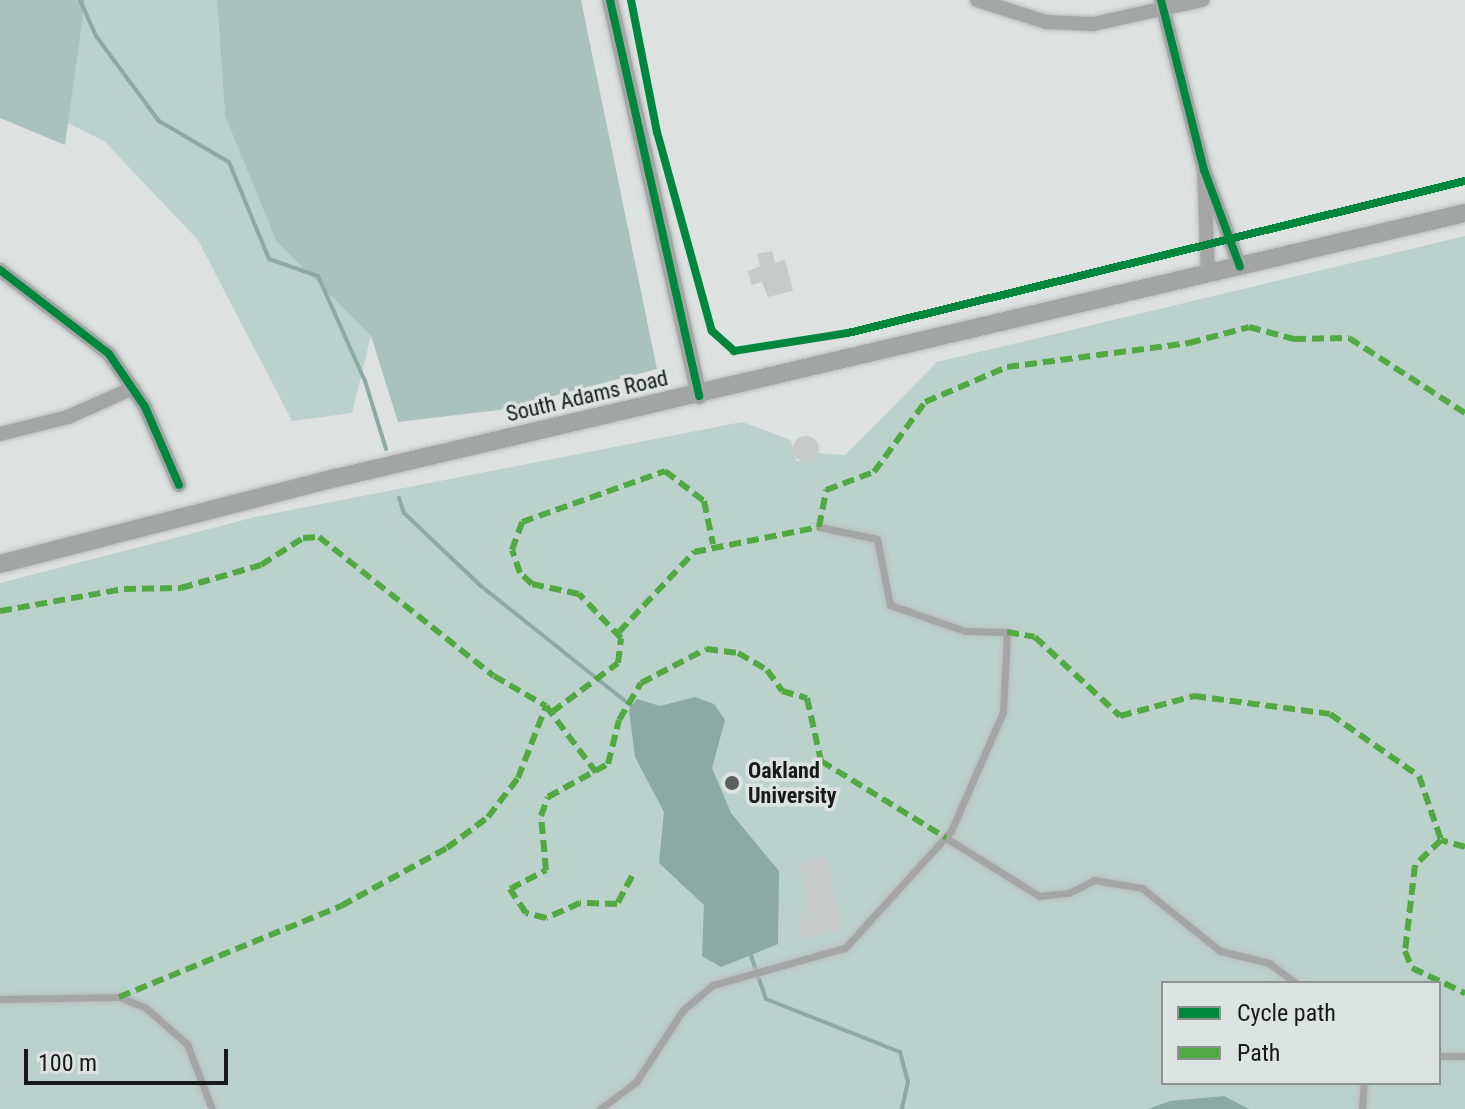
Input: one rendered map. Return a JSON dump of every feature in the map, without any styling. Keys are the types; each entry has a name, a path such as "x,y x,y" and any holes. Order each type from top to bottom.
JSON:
{"main road":[{"name":"South Adams Road","path":"0,564 1465,213"}],"street":[{"path":"610,0 699,396"},
{"path":"977,0 1046,22 1093,24 1162,6 1202,0"},
{"path":"1162,6 1204,170 1240,267"},
{"path":"1204,170 1208,274"},
{"path":"0,270 99,344 133,388 179,485"},
{"path":"0,434 54,421 133,388"}],"lane":[{"path":"600,1109 636,1082 683,1010 713,985 845,948 946,838 1003,712 1007,632 965,631 890,605 877,539 819,527"},
{"path":"946,838 1039,896 1069,893 1094,880 1142,888 1220,951 1269,963 1293,981"},
{"path":"0,999 119,997 146,1008 187,1044 212,1109"},
{"path":"1441,1056 1465,1056"},
{"path":"1362,1109 1364,1085"}],"shaded area":[{"path":"0,0 217,0 225,116 276,241 371,336 352,413 292,421 198,240 104,141 0,89"},
{"path":"0,0 85,0 65,145 0,118"},
{"path":"217,0 581,0 657,369 499,410 398,422 371,336 276,241 225,116"},
{"name":"Oakland University","path":"1465,236 1465,1109 0,1109 0,583 255,517 742,422 791,440 796,461 810,462 815,453 845,455 937,362"},
{"path":"695,697 714,704 725,720 712,768 731,813 779,871 778,944 721,967 702,956 704,905 659,863 664,812 635,757 629,710 637,699 660,706"},
{"path":"1224,1096 1249,1109 1148,1109 1170,1101"}],"building":[{"path":"772,251 775,263 785,260 793,291 768,297 762,282 751,285 748,271 760,266 757,254"},
{"path":"806,436 815,440 819,449 815,458 806,462 797,458 793,449 797,440"},
{"path":"827,858 842,930 802,939 797,915 809,912 799,864"}],"waterway":[{"path":"80,0 96,36 159,121 229,162 269,259 318,276 365,381 386,449"},
{"path":"399,498 404,513 481,586 634,708"},
{"path":"749,950 766,999 900,1052 908,1082 902,1109"}],"marked path":[{"path":"619,632 694,552 819,527 826,490 874,472 925,402 1007,367 1189,343 1249,327 1294,339 1349,338 1465,413"},
{"path":"552,712 618,663 621,638 579,594 532,584 520,573 512,550 522,522 665,471 704,501 713,544"},
{"path":"0,611 124,589 181,588 261,565 303,538 319,537 494,676 546,706 596,772"},
{"path":"1007,632 1035,637 1120,716 1194,696 1330,714 1419,776 1441,840"},
{"path":"632,876 617,904 580,903 546,918 526,913 510,889 546,870 541,816 548,797 608,764 619,720 641,683 706,649 738,653 767,670 782,691 807,698 821,761 946,838"},
{"path":"119,997 341,906 447,848 488,817 518,778 546,706"},
{"path":"1440,981 1412,968 1405,951 1415,865 1441,840 1465,847"},
{"path":"1441,982 1465,993"}],"cycle path":[{"path":"610,0 699,396"},
{"path":"631,0 657,132 712,331 734,351 848,333 1465,181"},
{"path":"1161,0 1204,170 1240,267"},
{"path":"0,270 109,354 145,407 179,485"}],"place":[{"name":"Oakland University","path":"732,783"}]}
